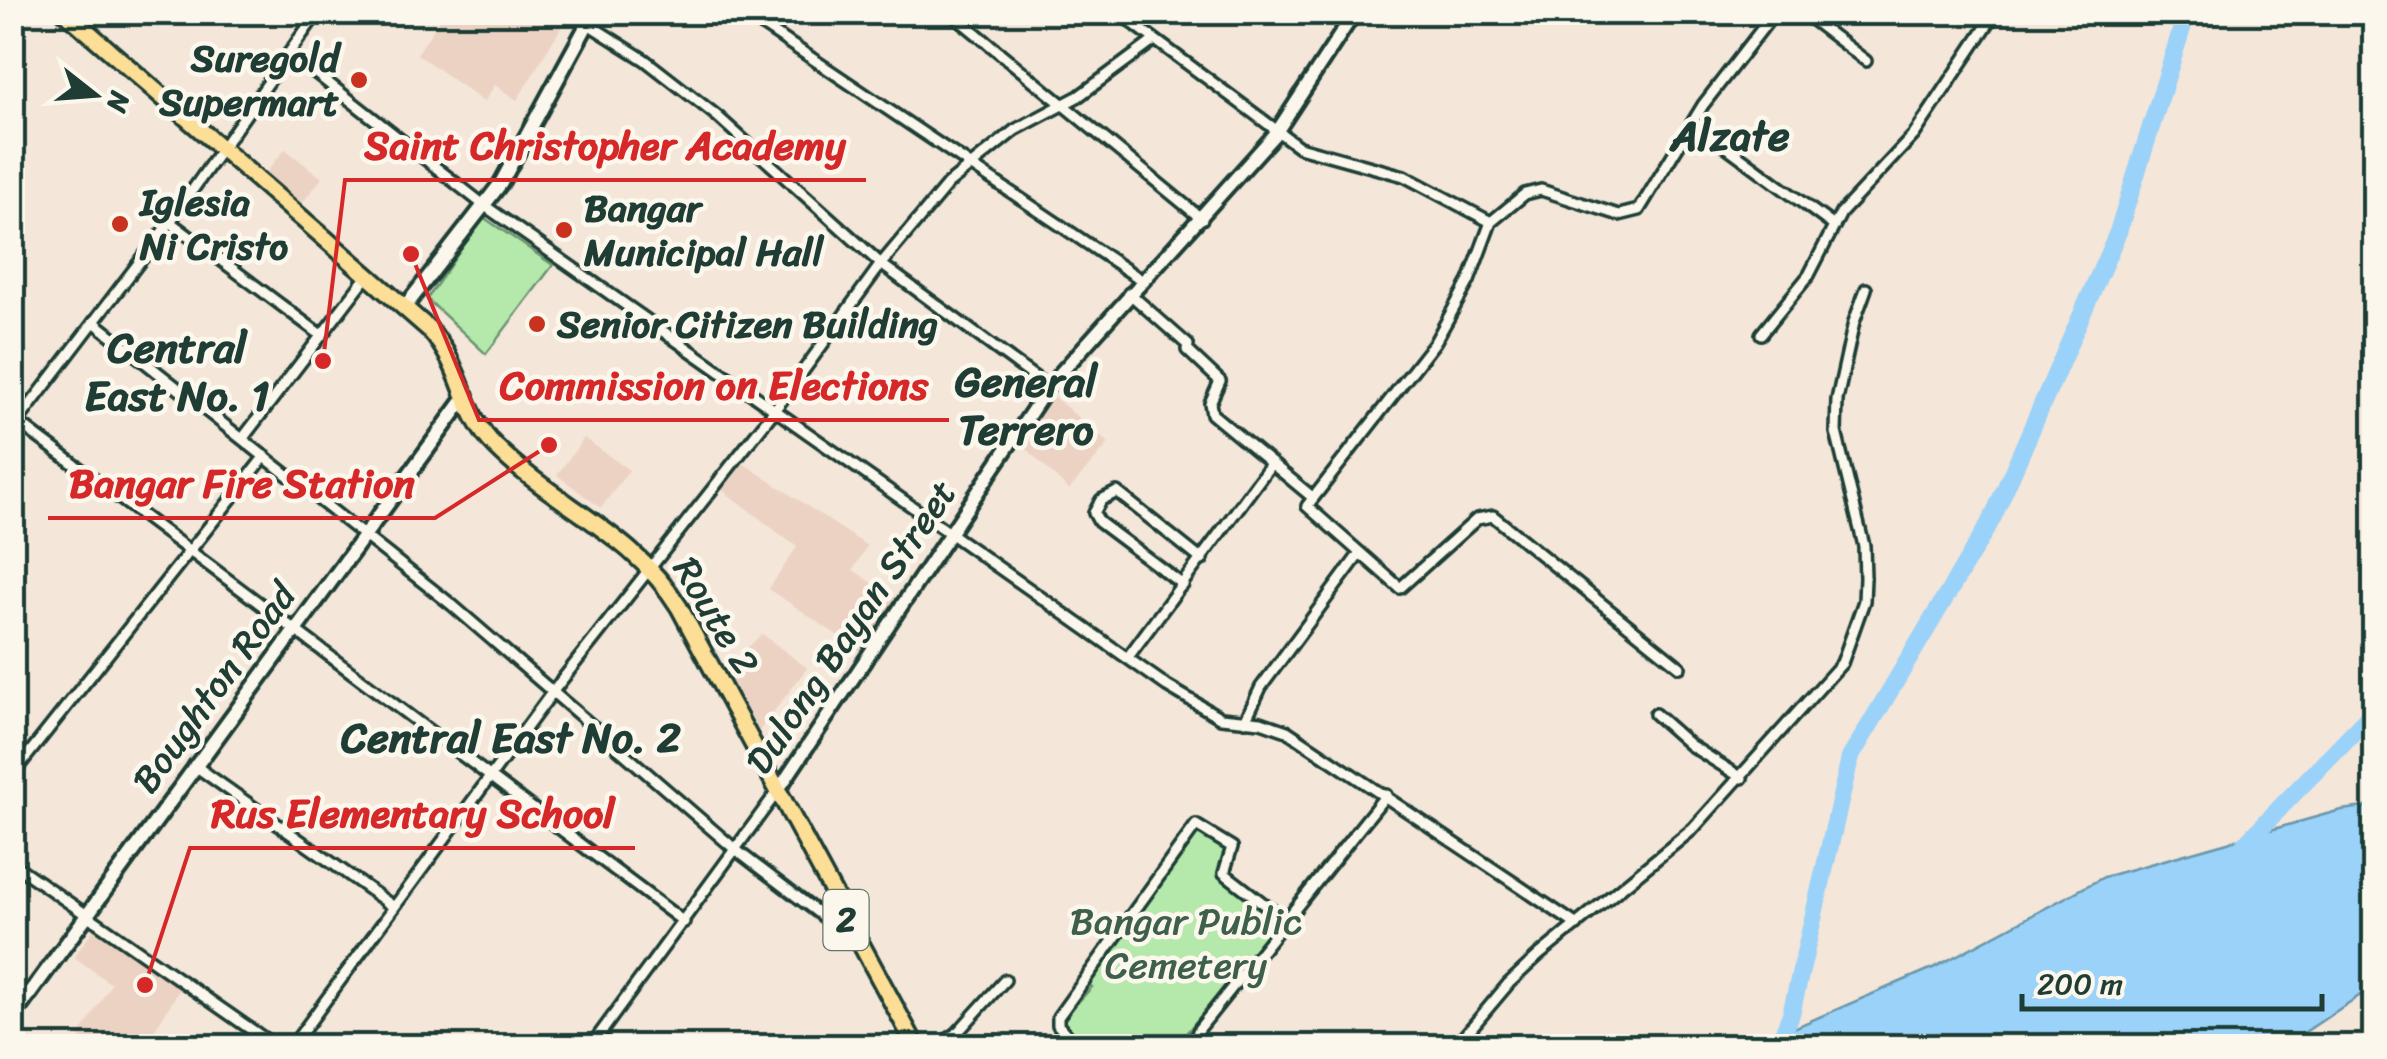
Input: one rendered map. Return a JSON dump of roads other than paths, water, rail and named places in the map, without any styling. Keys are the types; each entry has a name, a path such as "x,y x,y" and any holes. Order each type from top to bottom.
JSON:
{"highway":[{"name":"Route 2","path":"65,12 404,307 448,351 474,420 494,445 612,532 651,568 678,607 916,1046"}],"main road":[{"path":"404,307 485,206 588,17"},
{"name":"Boughton Road","path":"12,1018 467,395"}],"street":[{"path":"318,12 170,222 15,425 294,628 489,779 684,922"},
{"path":"743,12 1140,280"},
{"path":"950,12 1202,220"},
{"path":"1118,12 1152,42 1276,133 1328,158 1404,176 1491,222"},
{"name":"Dulong Bayan Street","path":"597,1044 777,792 1048,387 1140,280 1202,220 1276,133 1354,12"},
{"path":"1680,668 1493,516 1477,519 1401,588 1308,510 1311,496 1435,342 1470,282 1491,222 1525,194 1541,190 1620,216 1640,210 1693,122 1774,12"},
{"path":"1802,12 1866,60"},
{"path":"1761,334 1809,276 1834,226 1853,199 1914,135 1996,12"},
{"path":"588,17 717,116 881,264 1048,387"},
{"path":"292,1046 554,690 774,411 881,264 967,166 1015,130 1064,105 1152,42"},
{"path":"290,54 485,206 1209,713 1287,730 1577,925"},
{"path":"1693,122 1834,226"},
{"path":"170,222 321,335"},
{"path":"242,438 367,276"},
{"path":"1456,1046 1509,983 1693,828 1832,678 1855,632 1864,601 1864,546 1836,432 1846,356 1866,290"},
{"path":"1129,293 1188,345 1187,350 1220,381 1210,403 1212,414 1311,496"},
{"path":"94,322 554,690 736,850 859,944"},
{"path":"12,775 264,456"},
{"path":"1128,657 1272,464"},
{"path":"1183,585 1099,522 1094,513 1101,500 1117,492 1202,560"},
{"path":"1244,721 1261,687 1360,553"},
{"path":"1654,714 1690,744 1742,778"},
{"path":"194,765 394,907"},
{"path":"1192,1046 1199,1029 1386,795"},
{"path":"1077,1046 1058,1025 1058,1017 1196,825 1232,847 1224,873 1286,920"},
{"path":"12,863 275,1046"},
{"path":"938,1046 957,1033 1005,980"}],"water":[{"path":"2374,806 2374,986 2293,1040 2261,1046 1752,1046 1935,967 2104,877 2341,810"}],"waterway":[{"path":"1778,1046 1791,1014 1850,758 1992,519 2118,232 2187,12"},
{"path":"2240,849 2374,711"}],"place":[{"name":"Suregold Supermart","path":"359,80"},
{"name":"Iglesia Ni Cristo","path":"120,224"},
{"name":"Bangar Municipal Hall","path":"564,230"},
{"name":"Commission on Elections","path":"411,254"},
{"name":"Senior Citizen Building","path":"537,324"},
{"name":"Saint Christopher Academy","path":"323,361"},
{"name":"Bangar Fire Station","path":"549,445"},
{"name":"Rus Elementary School","path":"145,985"}],"district":[{"name":"Alzate","path":"1730,136"},
{"name":"Central East No. 1","path":"177,372"},
{"name":"General Terrero","path":"1026,406"},
{"name":"Central East No. 2","path":"511,738"}],"park label":[{"name":"Bangar Public Cemetery","path":"1186,943"}]}
